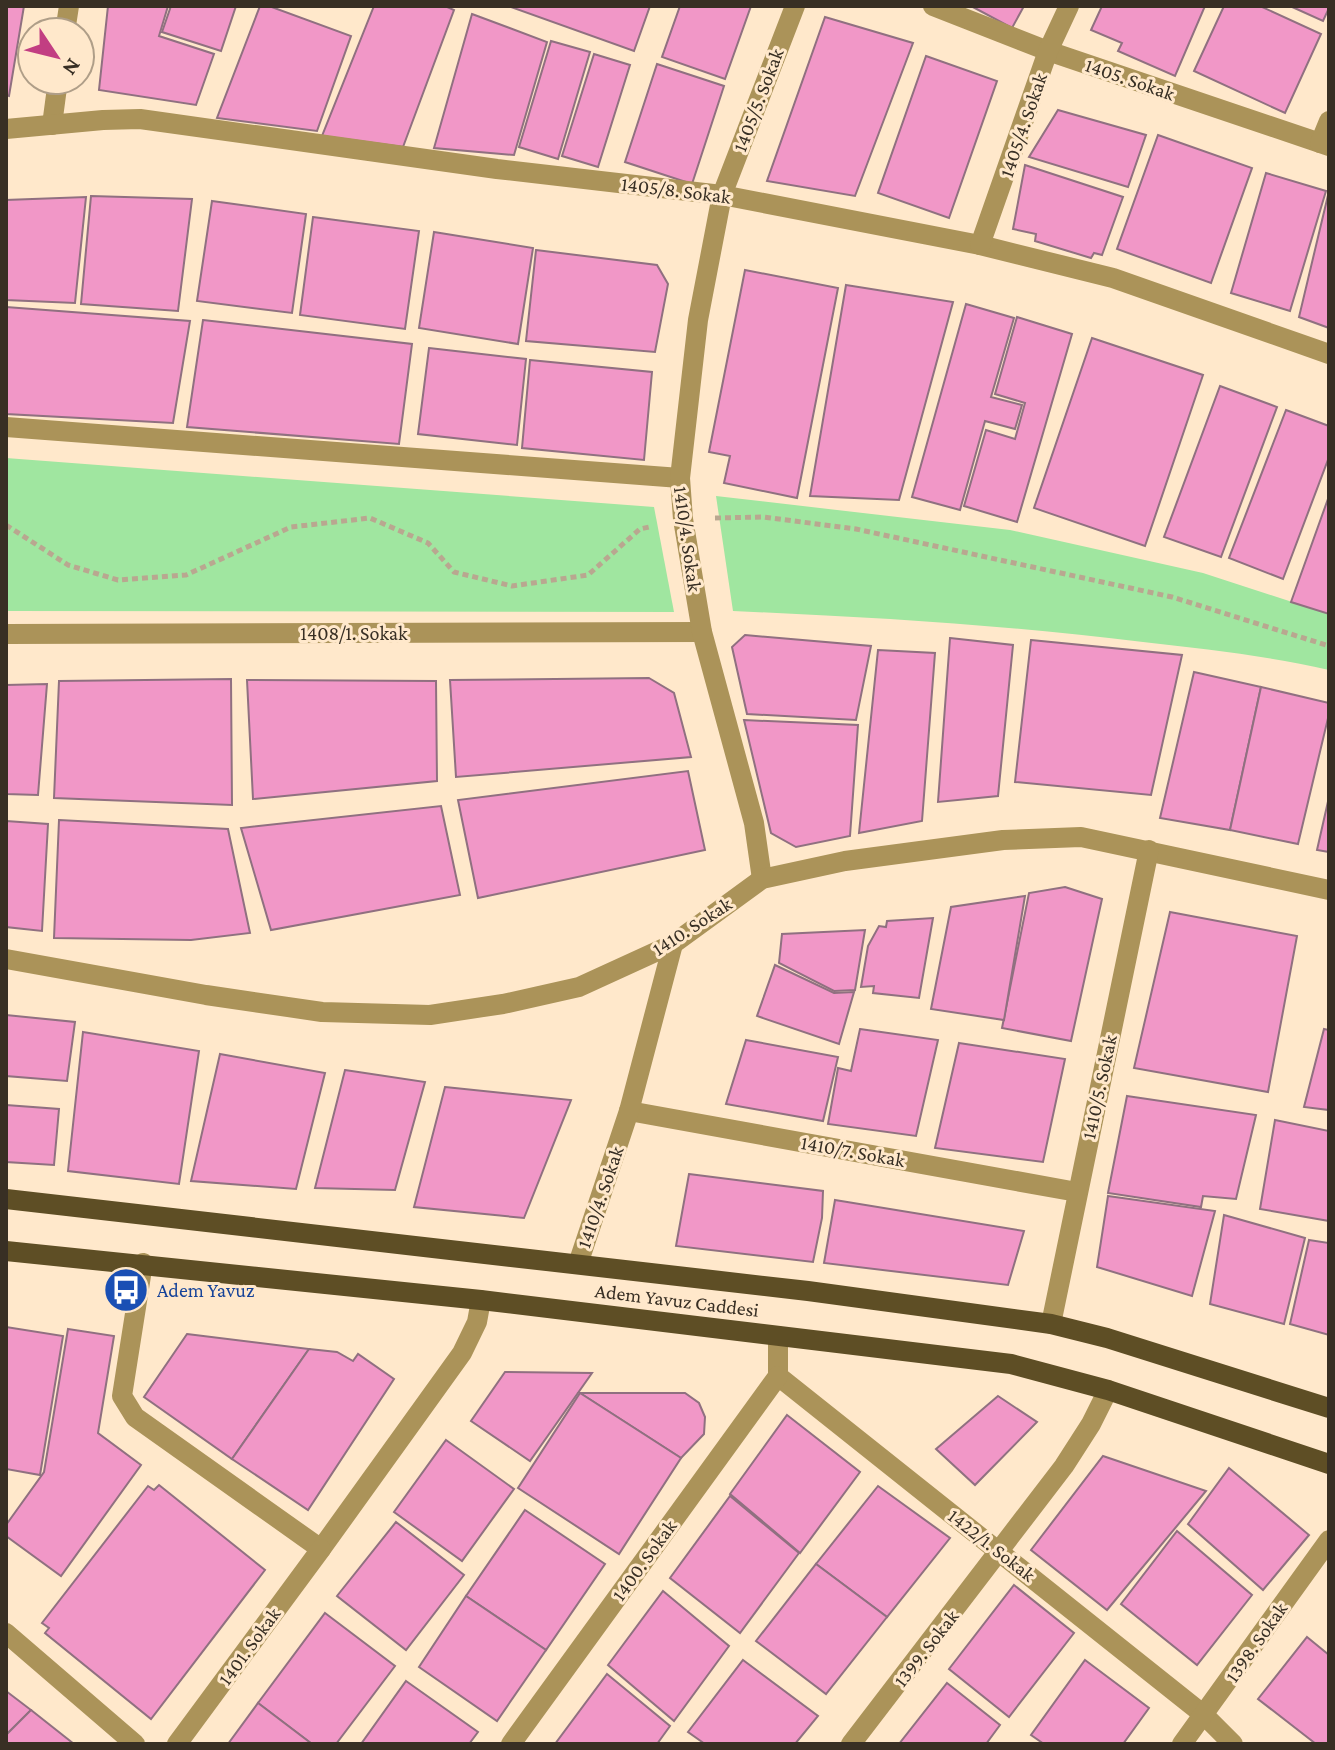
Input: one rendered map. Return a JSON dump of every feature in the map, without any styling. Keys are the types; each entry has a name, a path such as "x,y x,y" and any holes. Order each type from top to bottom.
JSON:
{"main road":[{"name":"Adem Yavuz Caddesi","path":"6,1199 808,1291 1051,1324 1107,1338 1329,1408"},
{"name":"Adem Yavuz Caddesi","path":"6,1251 481,1300 1011,1364 1108,1390 1329,1464"}],"street":[{"name":"1405/5. Sokak","path":"722,195 795,6"},
{"name":"1405. Sokak","path":"933,6 1048,51 1324,145"},
{"name":"1405/4. Sokak","path":"980,245 1048,51 1069,6"},
{"path":"52,125 56,96"},
{"name":"1405/8. Sokak","path":"6,129 140,119 497,169 722,195 980,245 1113,278 1329,354"},
{"path":"1324,145 1329,121"},
{"name":"1410/4. Sokak","path":"722,195 698,320 680,478 683,519 702,632 754,823 762,879"},
{"path":"6,427 680,478"},
{"name":"1408/1. Sokak","path":"6,634 702,632"},
{"name":"1410. Sokak","path":"6,959 206,995 322,1012 430,1015 503,1004 579,987 673,944 762,879 845,861 1003,840 1081,837 1329,890"},
{"name":"1410/5. Sokak","path":"1051,1324 1149,850"},
{"name":"1410/4. Sokak","path":"578,1264 629,1111 673,944"},
{"name":"1410/7. Sokak","path":"629,1111 1077,1192"},
{"path":"143,1263 122,1396 135,1417 321,1549"},
{"name":"1401. Sokak","path":"177,1744 462,1353 477,1322 481,1300"},
{"path":"778,1336 778,1376"},
{"name":"1422/1. Sokak","path":"778,1376 1204,1715 1233,1744"},
{"name":"1400. Sokak","path":"511,1744 778,1376"},
{"name":"1399. Sokak","path":"851,1744 1064,1466 1108,1390"},
{"name":"1398. Sokak","path":"1182,1744 1329,1540"},
{"path":"6,1633 135,1744"}],"path":[{"path":"6,525 68,565 118,580 186,575 291,527 370,518 428,543 454,572 512,586 588,575 640,529 683,519 763,517 856,529 1172,597 1329,646"}],"green space":[{"path":"6,458 654,507 674,612 6,611"},
{"path":"716,496 1010,530 1203,573 1329,614 1329,670 1237,653 1092,636 887,619 733,611"}],"building":[{"path":"6,6 24,6 22,16 16,16 16,54 9,96 6,95"},
{"path":"108,6 168,6 159,36 214,54 196,105 99,90"},
{"path":"171,6 236,6 221,51 162,32"},
{"path":"260,6 269,6 351,36 317,131 217,118"},
{"path":"374,6 445,6 454,10 403,147 322,136"},
{"path":"508,6 650,6 634,51"},
{"path":"680,6 751,6 725,79 662,57"},
{"path":"971,6 1024,6 1012,28"},
{"path":"1102,6 1205,6 1175,76 1118,51 1122,43 1091,30"},
{"path":"1224,6 1260,6 1321,34 1285,113 1194,71"},
{"path":"1290,6 1329,6 1329,8 1323,21"},
{"path":"472,14 547,42 514,155 434,148"},
{"path":"825,17 913,43 855,196 767,181"},
{"path":"551,41 590,52 558,159 519,147"},
{"path":"594,54 630,65 598,167 562,156"},
{"path":"926,56 997,81 949,218 878,193"},
{"path":"657,64 724,86 692,184 625,162"},
{"path":"1058,110 1146,135 1128,187 1029,157"},
{"path":"1158,135 1252,168 1211,283 1117,249"},
{"path":"1025,165 1123,197 1102,255 1094,253 1091,258 1035,241 1036,234 1013,229"},
{"path":"1266,173 1326,191 1290,311 1231,293"},
{"path":"1329,191 1329,328 1299,317"},
{"path":"91,196 192,199 178,311 81,304"},
{"path":"86,197 75,303 6,300 6,200"},
{"path":"212,201 306,214 292,313 197,301"},
{"path":"313,217 419,231 405,329 300,315"},
{"path":"434,232 533,248 518,344 419,328"},
{"path":"536,250 657,265 668,284 655,352 526,341"},
{"path":"745,270 838,288 797,498 724,483 730,456 709,452"},
{"path":"846,285 953,302 899,500 810,496"},
{"path":"966,304 1014,318 991,397 1022,405 1015,429 985,421 960,510 912,497"},
{"path":"6,307 190,321 173,423 6,414"},
{"path":"1017,317 1072,334 1017,522 964,506 986,430 1015,439 1025,403 995,394"},
{"path":"203,320 412,344 399,444 187,427"},
{"path":"1092,338 1203,375 1145,546 1034,508"},
{"path":"429,348 526,359 517,445 418,434"},
{"path":"530,360 652,372 644,460 522,448"},
{"path":"1220,386 1277,407 1221,557 1164,537"},
{"path":"1286,410 1329,426 1329,457 1283,579 1229,558"},
{"path":"1329,496 1329,614 1291,602"},
{"path":"745,635 871,646 856,720 747,714 732,647"},
{"path":"950,638 1013,645 998,796 938,802"},
{"path":"1031,640 1182,655 1151,795 1015,782"},
{"path":"878,650 935,653 922,821 859,833"},
{"path":"1194,672 1261,687 1230,830 1160,818"},
{"path":"649,678 674,693 691,757 456,777 450,680"},
{"path":"231,679 232,805 54,798 59,681"},
{"path":"247,680 436,681 437,781 253,799"},
{"path":"47,684 38,795 6,794 6,685"},
{"path":"1261,687 1329,703 1298,844 1230,830"},
{"path":"744,720 858,725 850,836 796,847 771,833"},
{"path":"688,771 705,850 478,898 458,800"},
{"path":"1329,797 1329,852 1317,850"},
{"path":"441,806 460,895 271,930 241,828"},
{"path":"59,820 228,829 250,933 191,940 54,938"},
{"path":"6,821 48,824 42,931 6,927"},
{"path":"1065,887 1102,899 1071,1041 1002,1028 1029,893"},
{"path":"1025,896 1004,1020 931,1009 951,907"},
{"path":"1170,912 1297,936 1268,1092 1134,1068"},
{"path":"933,918 919,998 873,993 874,986 861,987 868,946 879,926 886,927 887,921"},
{"path":"865,930 855,990 834,991 779,963 782,934"},
{"path":"775,965 834,993 854,992 839,1044 757,1016"},
{"path":"6,1015 75,1022 67,1081 6,1076"},
{"path":"860,1029 938,1040 916,1136 828,1124 838,1068 851,1071"},
{"path":"1324,1029 1329,1030 1329,1110 1304,1107"},
{"path":"83,1032 199,1051 179,1184 68,1171"},
{"path":"746,1040 838,1057 823,1121 726,1104"},
{"path":"959,1043 1065,1059 1043,1162 935,1148"},
{"path":"220,1054 325,1073 296,1189 191,1181"},
{"path":"345,1070 425,1082 395,1190 315,1188"},
{"path":"445,1087 571,1100 524,1218 414,1207"},
{"path":"1127,1096 1256,1115 1236,1199 1203,1196 1201,1207 1108,1193"},
{"path":"6,1105 59,1109 54,1165 6,1162"},
{"path":"1275,1120 1329,1131 1329,1221 1260,1209"},
{"path":"689,1174 823,1191 822,1218 813,1262 676,1246"},
{"path":"1108,1196 1215,1211 1192,1296 1097,1267"},
{"path":"835,1200 1024,1231 1008,1285 824,1263"},
{"path":"1224,1215 1305,1238 1284,1324 1210,1304"},
{"path":"1309,1240 1329,1243 1329,1335 1290,1324"},
{"path":"6,1327 63,1336 40,1475 6,1469"},
{"path":"68,1329 114,1336 98,1433 141,1465 61,1576 6,1536 6,1525 44,1472"},
{"path":"187,1334 309,1349 232,1459 144,1397"},
{"path":"309,1349 337,1352 353,1361 358,1354 394,1379 308,1510 232,1459"},
{"path":"505,1372 592,1373 530,1461 471,1421"},
{"path":"580,1393 685,1393 699,1403 705,1417 704,1434 681,1458"},
{"path":"580,1393 681,1458 619,1554 518,1488"},
{"path":"998,1396 1037,1422 975,1485 936,1449"},
{"path":"787,1415 860,1472 800,1553 730,1494"},
{"path":"446,1440 514,1489 462,1561 394,1512"},
{"path":"1103,1456 1206,1491 1107,1610 1031,1550"},
{"path":"1229,1468 1309,1535 1263,1590 1188,1524"},
{"path":"159,1485 265,1570 151,1719 45,1633 49,1628 42,1623 148,1486 154,1490"},
{"path":"878,1486 950,1538 887,1617 816,1564"},
{"path":"730,1496 799,1553 740,1633 670,1578"},
{"path":"525,1510 605,1564 546,1650 466,1596"},
{"path":"396,1522 464,1575 406,1650 337,1596"},
{"path":"1177,1531 1252,1595 1197,1665 1121,1604"},
{"path":"816,1564 887,1617 826,1694 756,1641"},
{"path":"1014,1585 1074,1633 1009,1717 949,1669"},
{"path":"663,1591 729,1646 674,1721 608,1665"},
{"path":"466,1596 546,1650 497,1721 419,1667"},
{"path":"325,1613 395,1666 336,1744 312,1744 258,1703"},
{"path":"1307,1637 1329,1655 1329,1744 1316,1744 1258,1699"},
{"path":"743,1660 818,1716 795,1744 705,1744 688,1732"},
{"path":"1085,1660 1149,1708 1123,1744 1044,1744 1031,1735"},
{"path":"607,1674 670,1726 657,1744 555,1744"},
{"path":"406,1681 478,1732 469,1744 361,1744"},
{"path":"947,1683 1000,1725 986,1744 899,1744"},
{"path":"6,1691 31,1710 6,1735"},
{"path":"258,1703 312,1744 228,1744"},
{"path":"31,1710 74,1744 6,1744 6,1735"}],"place":[{"name":"Adem Yavuz","path":"126,1290"}]}
